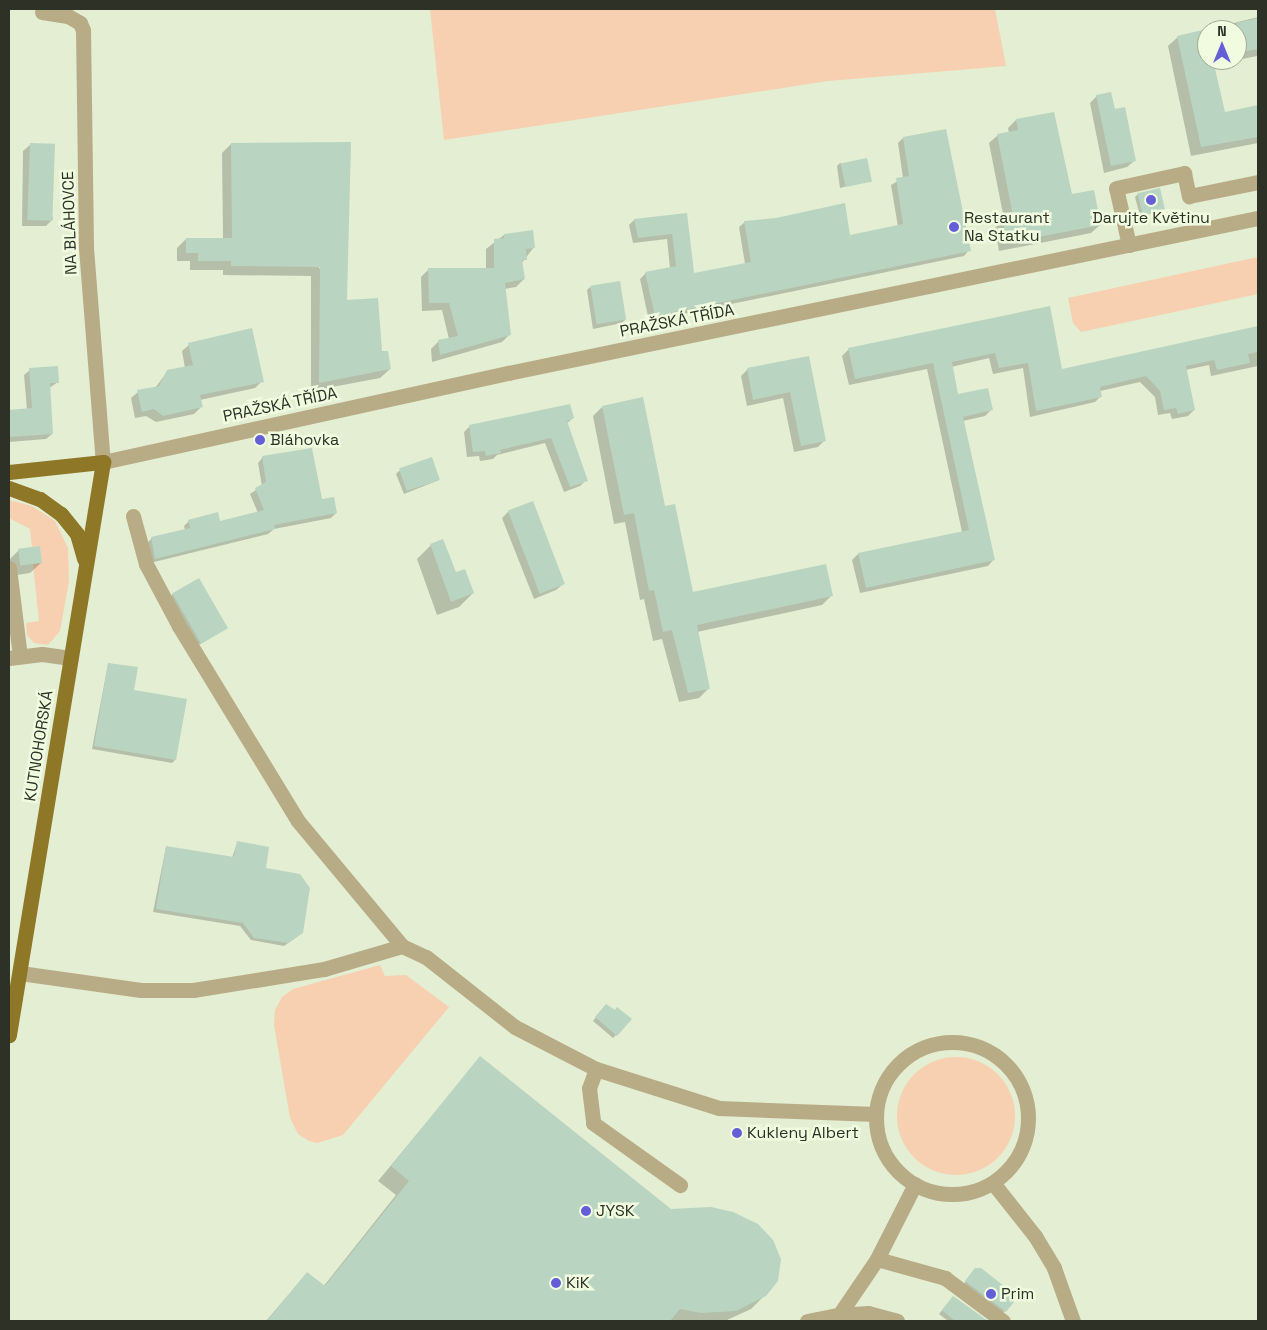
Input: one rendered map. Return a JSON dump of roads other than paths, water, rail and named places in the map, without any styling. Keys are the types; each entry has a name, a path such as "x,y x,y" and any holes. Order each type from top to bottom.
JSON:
{"main road":[{"path":"9,472 103,462"},
{"name":"KUTNOHORSKÁ","path":"9,1035 103,462"},
{"path":"9,488 40,499 71,523 81,546 83,580"}],"street":[{"name":"NA BLÁHOVCE","path":"42,12 68,16 80,23 83,30 86,248 103,462"},
{"path":"1129,245 1116,188 1184,173 1189,196 1258,182"},
{"name":"PRAŽSKÁ TŘÍDA","path":"103,462 518,371 1258,218"},
{"path":"133,516 146,564 179,626 298,821 402,946 426,958 515,1027 596,1069 719,1108 876,1114"},
{"path":"9,568 15,657 42,654 71,658"},
{"path":"20,973 141,990 193,990 324,969 402,946"},
{"path":"957,1042 988,1051 1001,1059 1017,1077 1027,1099 1029,1123 1023,1147 1011,1167 993,1183 974,1191 954,1194 934,1192 915,1184 898,1172 885,1155 878,1135 876,1114 881,1090 893,1070 911,1054 933,1044 957,1042"},
{"path":"596,1069 589,1088 593,1123 680,1185"},
{"path":"993,1183 1035,1236 1054,1268 1073,1321"},
{"path":"839,1315 877,1259 915,1184"},
{"path":"877,1259 945,1278 1002,1321"},
{"path":"807,1321 839,1315 868,1313 897,1321"}],"place":[{"name":"Darujte Květinu","path":"1151,200"},
{"name":"Restaurant Na Statku","path":"954,227"},
{"name":"Bláhovka","path":"260,440"},
{"name":"Kukleny Albert","path":"737,1133"},
{"name":"JYSK","path":"586,1211"},
{"name":"KiK","path":"556,1283"},
{"name":"Prim","path":"991,1294"}]}
